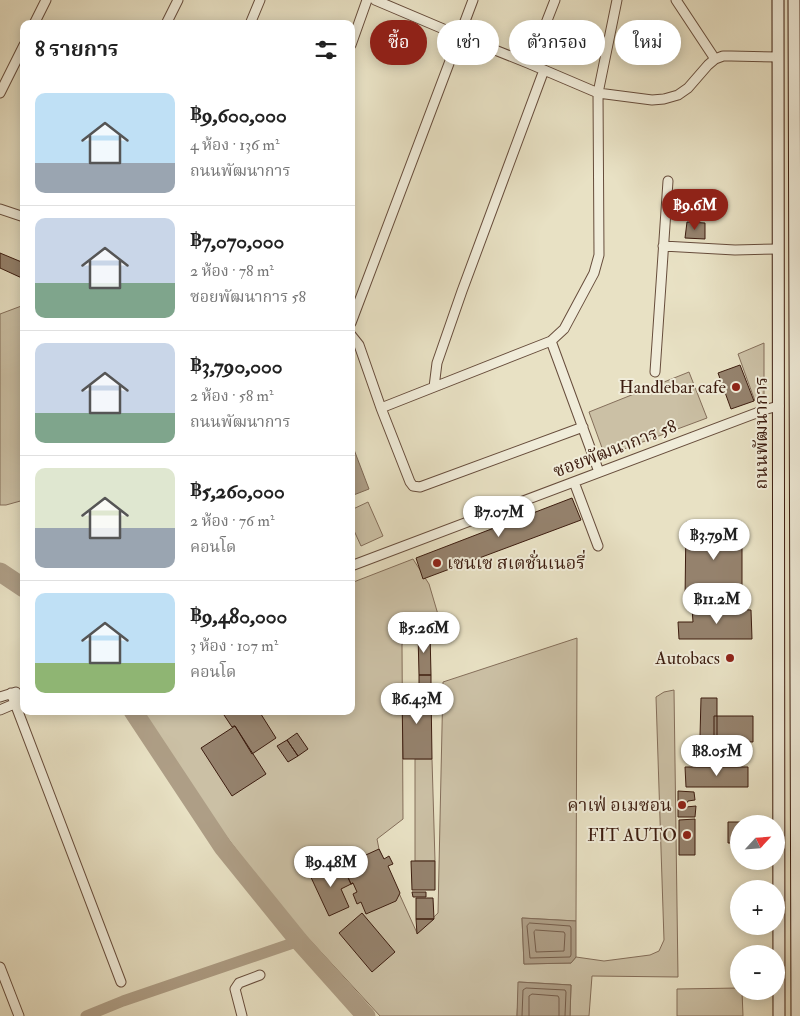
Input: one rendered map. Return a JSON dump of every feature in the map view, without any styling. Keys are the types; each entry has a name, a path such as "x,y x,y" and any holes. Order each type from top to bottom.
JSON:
{"main road":[{"name":"ถนนพัฒนาการ","path":"778,0 779,880"},
{"name":"ถนนพัฒนาการ","path":"794,0 798,559 797,889 799,941 797,1016"},
{"path":"779,406 796,407"},
{"path":"778,566 798,559"},
{"path":"785,889 797,889"},
{"name":"ถนนพัฒนาการ","path":"779,935 779,1016"}],"street":[{"path":"36,20 46,0"},
{"path":"168,20 178,0"},
{"path":"252,20 260,0"},
{"path":"355,34 367,0"},
{"path":"375,0 437,26"},
{"path":"466,20 473,0"},
{"path":"547,20 555,0"},
{"path":"381,408 551,341 564,329 594,273 599,255 598,93 617,0"},
{"path":"676,0 715,59"},
{"path":"0,93 20,53"},
{"path":"532,65 598,93 652,100 678,95 688,88 715,59 723,56 778,57"},
{"path":"355,312 449,65"},
{"path":"434,387 437,363 458,300 544,70"},
{"path":"655,372 668,181"},
{"path":"0,209 20,216"},
{"path":"663,246 735,250 778,249"},
{"path":"355,340 359,345 381,408 413,486 420,487 429,484 583,427"},
{"path":"551,341 600,472"},
{"name":"ซอยพัฒนาการ 58","path":"355,564 779,406"},
{"path":"574,482 598,546"},
{"path":"11,693 121,982"},
{"path":"0,697 11,693 20,693"},
{"path":"0,710 14,704 20,697"},
{"path":"0,967 19,1016"},
{"path":"242,1016 235,989 239,983 260,975"}],"shaded area":[{"path":"20,306 20,501 6,505 0,505 0,314"},
{"path":"764,343 764,398 755,401 738,354"},
{"path":"689,372 707,418 605,456 589,412"},
{"path":"368,502 383,536 361,546 355,533 355,508"},
{"path":"413,559 429,584 442,628 402,644 403,819 377,839 379,849 417,933 438,913 443,682 577,638 576,921 522,918 524,964 571,963 576,957 604,961 650,955 659,951 664,940 656,697 664,692 674,690 678,977 592,976 589,1016 570,1016 571,985 519,982 517,1016 380,1016 296,925 256,876 187,784 143,715 355,715 355,581"},
{"path":"415,759 432,759 435,861 415,861"},
{"path":"730,988 730,1000 742,1000 743,1016 677,1016 677,989"}],"water":[{"path":"355,452 369,489 355,494"},
{"path":"522,918 576,921 576,957 571,963 524,964"},
{"path":"518,982 571,985 570,1016 517,1016"}],"building":[{"path":"687,222 705,223 705,239 685,238"},
{"path":"0,253 20,261 20,277 0,268"},
{"name":"Handlebar cafe","path":"740,365 754,401 731,409 718,373"},
{"path":"572,498 581,520 423,579 416,558"},
{"path":"686,522 742,522 742,599 685,599"},
{"path":"692,608 751,610 752,639 679,639 678,622 693,622"},
{"path":"418,633 430,633 431,675 419,675"},
{"path":"419,675 431,675 431,691 419,691"},
{"path":"431,691 432,759 403,759 402,692"},
{"path":"701,698 717,698 717,737 700,736"},
{"path":"224,715 262,715 276,738 252,754 235,726 232,727"},
{"path":"714,716 753,716 753,742 714,741"},
{"path":"235,726 266,774 232,796 201,748"},
{"path":"297,733 308,749 298,756 287,740"},
{"path":"287,740 298,756 288,762 277,746"},
{"path":"685,767 748,767 748,787 686,787"},
{"path":"678,791 694,792 695,800 685,803 686,807 696,806 695,817 678,817"},
{"path":"695,819 695,855 679,855 679,820"},
{"path":"728,822 730,822 730,843 728,843"},
{"path":"379,849 384,859 389,856 393,864 388,866 400,893 396,901 366,914 361,902 357,904 353,894 357,892 353,883 351,884 344,869 340,872 338,869 341,862 340,858 344,862 356,856 357,859"},
{"path":"329,854 335,854 340,859 338,868 329,870 324,865 324,859"},
{"path":"411,861 435,861 435,890 412,890"},
{"path":"324,864 330,870 338,869 340,872 344,869 351,884 341,889 349,907 329,916 308,871"},
{"path":"412,892 426,892 426,897 413,897"},
{"path":"416,898 433,898 434,919 416,919"},
{"path":"362,913 395,952 372,972 339,933"},
{"path":"416,919 434,919 417,934"}],"waterway":[{"path":"0,572 20,585"},
{"path":"136,715 223,847 299,941 366,1016"},
{"path":"86,1016 123,1001 299,941"}],"place":[{"name":"Handlebar cafe","path":"736,387"},
{"name":"เซนเซ สเตชั่นเนอรี่","path":"437,563"},
{"name":"Autobacs","path":"730,658"},
{"name":"คาเฟ่ อเมซอน","path":"682,805"},
{"name":"FIT AUTO","path":"687,835"}]}
